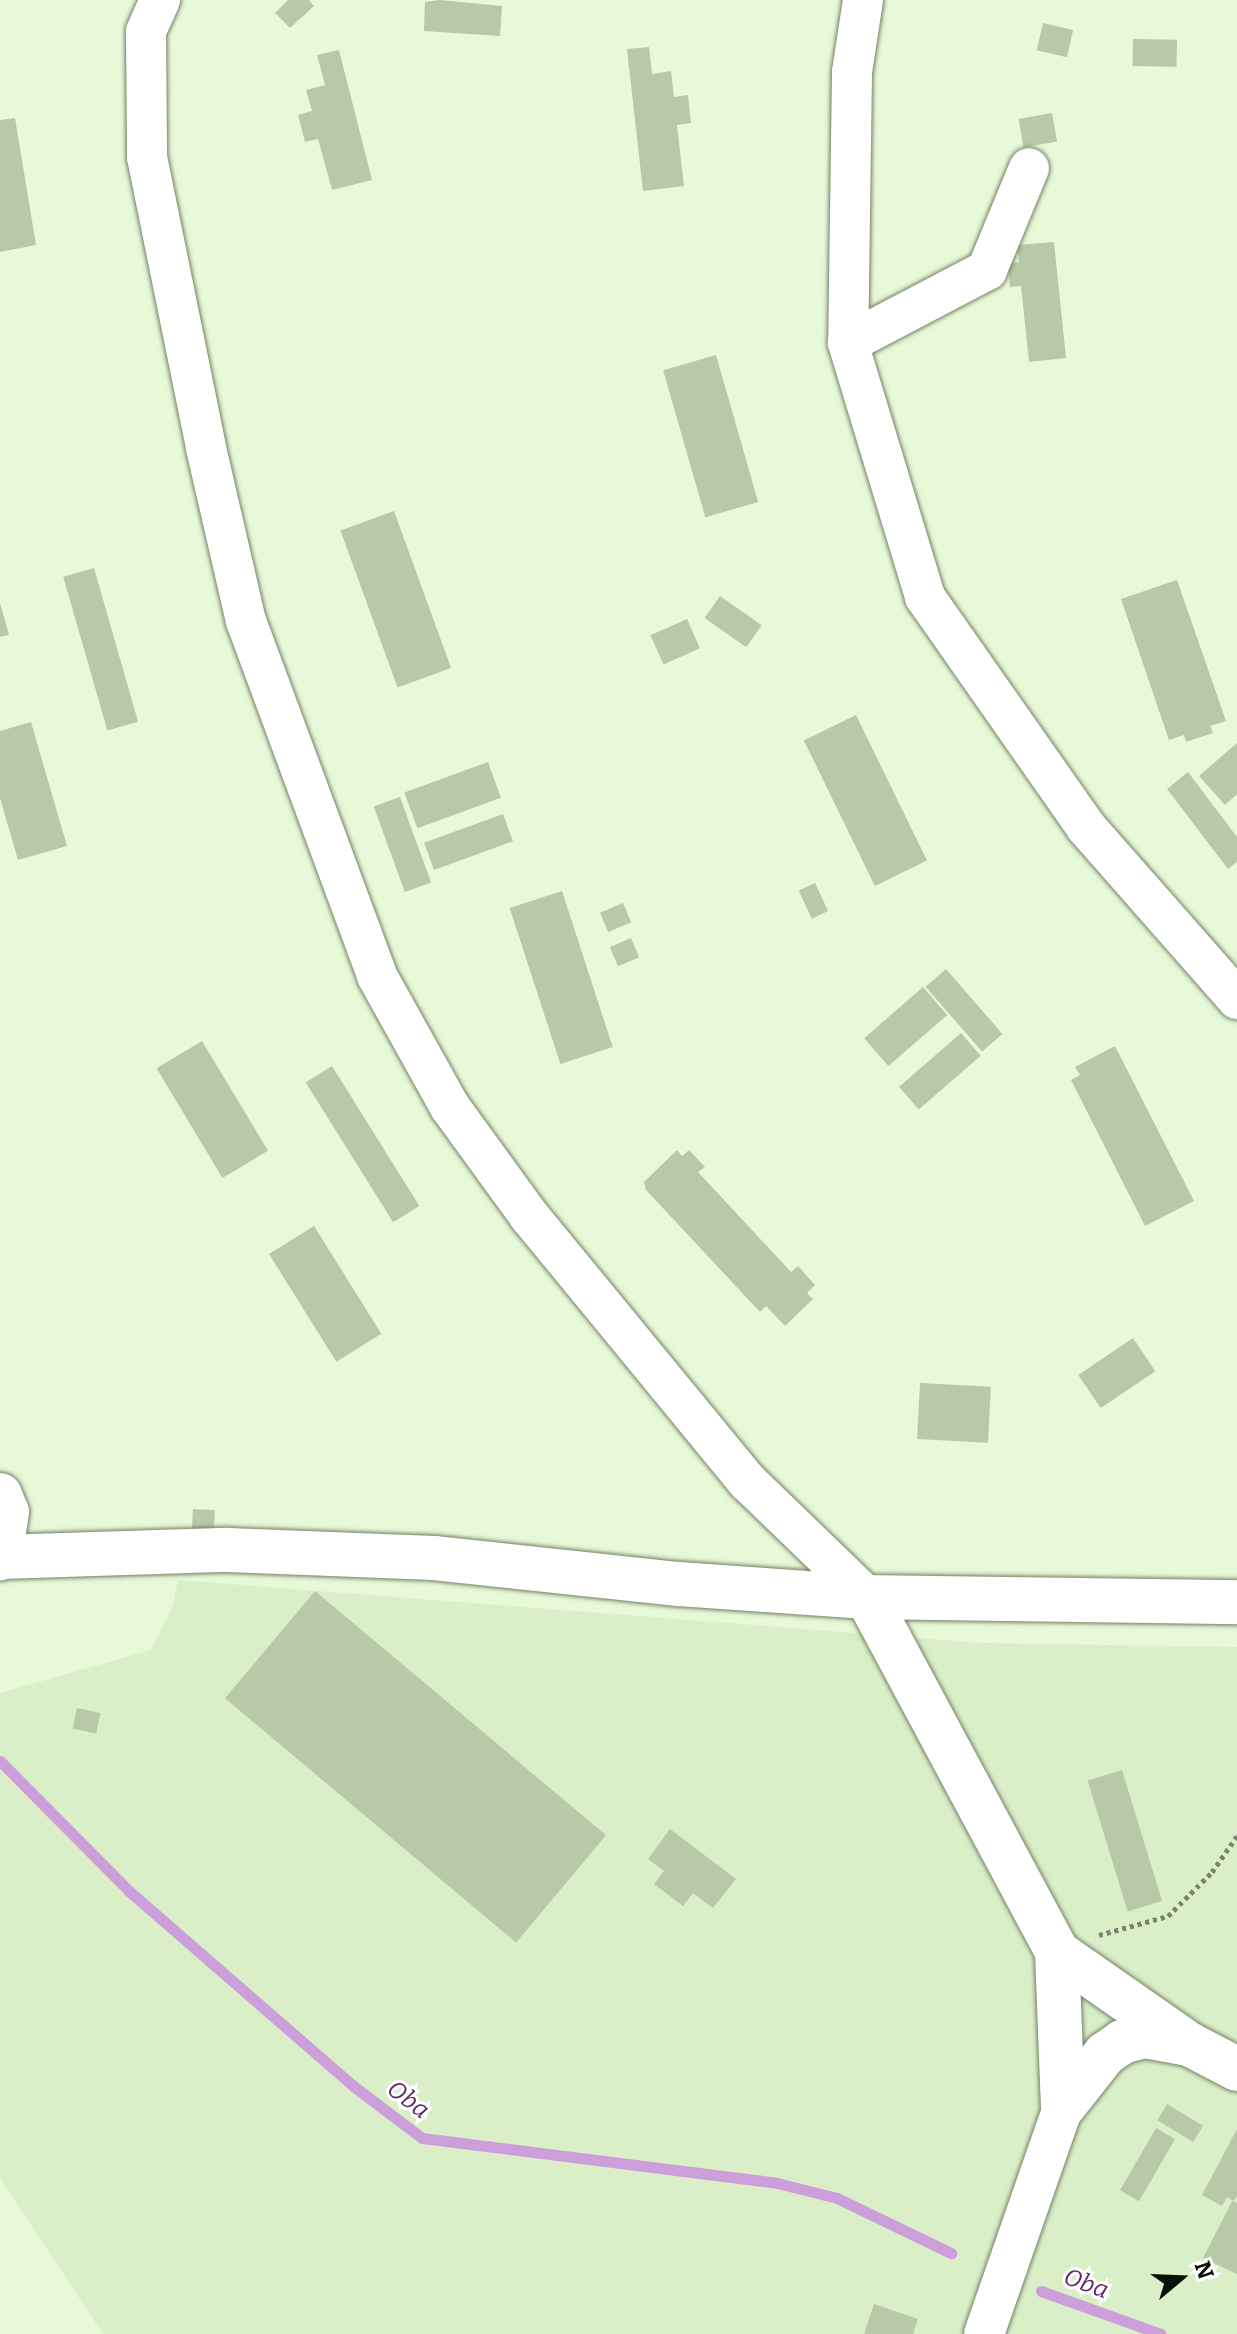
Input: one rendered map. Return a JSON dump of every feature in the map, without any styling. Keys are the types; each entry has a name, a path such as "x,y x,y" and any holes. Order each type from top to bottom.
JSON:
{"street":[{"path":"160,0 146,32 147,157 206,448 246,621 377,976 450,1107 530,1217 748,1482 867,1597 1057,1952 1063,2107 984,2334"},
{"path":"863,0 852,72 848,343 925,597 1086,827 1237,999"},
{"path":"848,343 987,270 1029,168"},
{"path":"0,1495 7,1512 0,1558 228,1550 434,1558 867,1597 1237,1602"},
{"path":"1057,1952 1189,2044 1237,2069"},
{"path":"1063,2107 1122,2042 1145,2036 1189,2044"}],"path":[{"path":"1057,1952 1168,1916 1212,1872 1237,1836"}],"shaded area":[{"path":"178,1580 983,1643 1237,1647 1237,2334 103,2334 0,2178 0,1693 151,1650 173,1605"}],"building":[{"path":"288,0 309,0 314,6 290,28 275,13"},
{"path":"440,0 502,6 500,36 424,31 425,2"},
{"path":"1043,23 1073,30 1067,57 1037,50"},
{"path":"1133,39 1177,40 1177,67 1133,66"},
{"path":"649,47 652,74 671,71 674,97 688,95 691,123 677,125 684,186 643,191 627,49"},
{"path":"339,50 372,180 332,190 318,139 305,142 298,115 312,111 306,90 325,85 317,55"},
{"path":"1052,113 1057,142 1024,147 1019,119"},
{"path":"15,118 36,245 0,252 0,120"},
{"path":"1054,242 1066,358 1029,362 1021,286 1010,287 1008,264 1019,262 1017,245"},
{"path":"716,355 758,502 705,517 663,370"},
{"path":"394,511 451,668 398,687 340,530"},
{"path":"94,568 138,722 107,731 63,577"},
{"path":"1177,580 1226,721 1210,726 1213,733 1186,742 1184,735 1169,740 1121,599"},
{"path":"720,596 762,625 746,647 705,618"},
{"path":"0,603 9,635 0,637"},
{"path":"687,619 700,648 663,665 650,635"},
{"path":"856,715 927,861 875,886 804,740"},
{"path":"31,722 67,846 18,860 0,798 0,731"},
{"path":"1237,743 1237,794 1225,805 1199,776"},
{"path":"488,762 501,798 417,828 404,792"},
{"path":"1188,772 1237,837 1237,862 1228,869 1167,789"},
{"path":"400,797 431,883 405,892 374,807"},
{"path":"503,814 513,841 434,870 424,843"},
{"path":"815,883 828,911 812,919 799,891"},
{"path":"562,891 613,1047 560,1064 510,908"},
{"path":"623,903 631,922 608,932 600,913"},
{"path":"631,938 639,957 618,966 610,947"},
{"path":"946,969 1002,1034 982,1052 926,987"},
{"path":"923,987 947,1015 888,1066 864,1038"},
{"path":"961,1033 981,1056 919,1109 899,1087"},
{"path":"202,1041 268,1151 222,1178 157,1068"},
{"path":"1115,1046 1194,1201 1145,1226 1071,1080 1080,1075 1075,1067"},
{"path":"332,1066 419,1206 393,1222 306,1082"},
{"path":"677,1150 682,1156 689,1150 705,1167 698,1172 791,1272 798,1266 815,1285 807,1293 813,1299 785,1326 766,1306 760,1312 646,1190 644,1182"},
{"path":"314,1226 381,1334 336,1362 269,1254"},
{"path":"1133,1338 1155,1371 1101,1408 1078,1375"},
{"path":"920,1383 991,1387 988,1443 917,1439"},
{"path":"193,1509 215,1510 214,1531 192,1530"},
{"path":"315,1591 606,1835 516,1943 225,1698"},
{"path":"77,1708 100,1713 96,1734 73,1729"},
{"path":"1122,1770 1162,1901 1128,1912 1088,1781"},
{"path":"670,1829 736,1879 713,1908 693,1893 683,1906 654,1884 664,1871 648,1859"},
{"path":"1167,2104 1203,2126 1193,2142 1157,2120"},
{"path":"1156,2128 1175,2139 1139,2201 1120,2190"},
{"path":"1237,2129 1237,2196 1234,2201 1227,2197 1222,2206 1202,2195"},
{"path":"1232,2201 1237,2203 1237,2274 1203,2258"},
{"path":"874,2304 918,2319 913,2334 864,2334"}],"waterway":[{"name":"Oba","path":"0,1761 129,1891 352,2085 422,2138 777,2183 837,2198 951,2253"},
{"name":"Oba","path":"1041,2291 1161,2334"}]}
